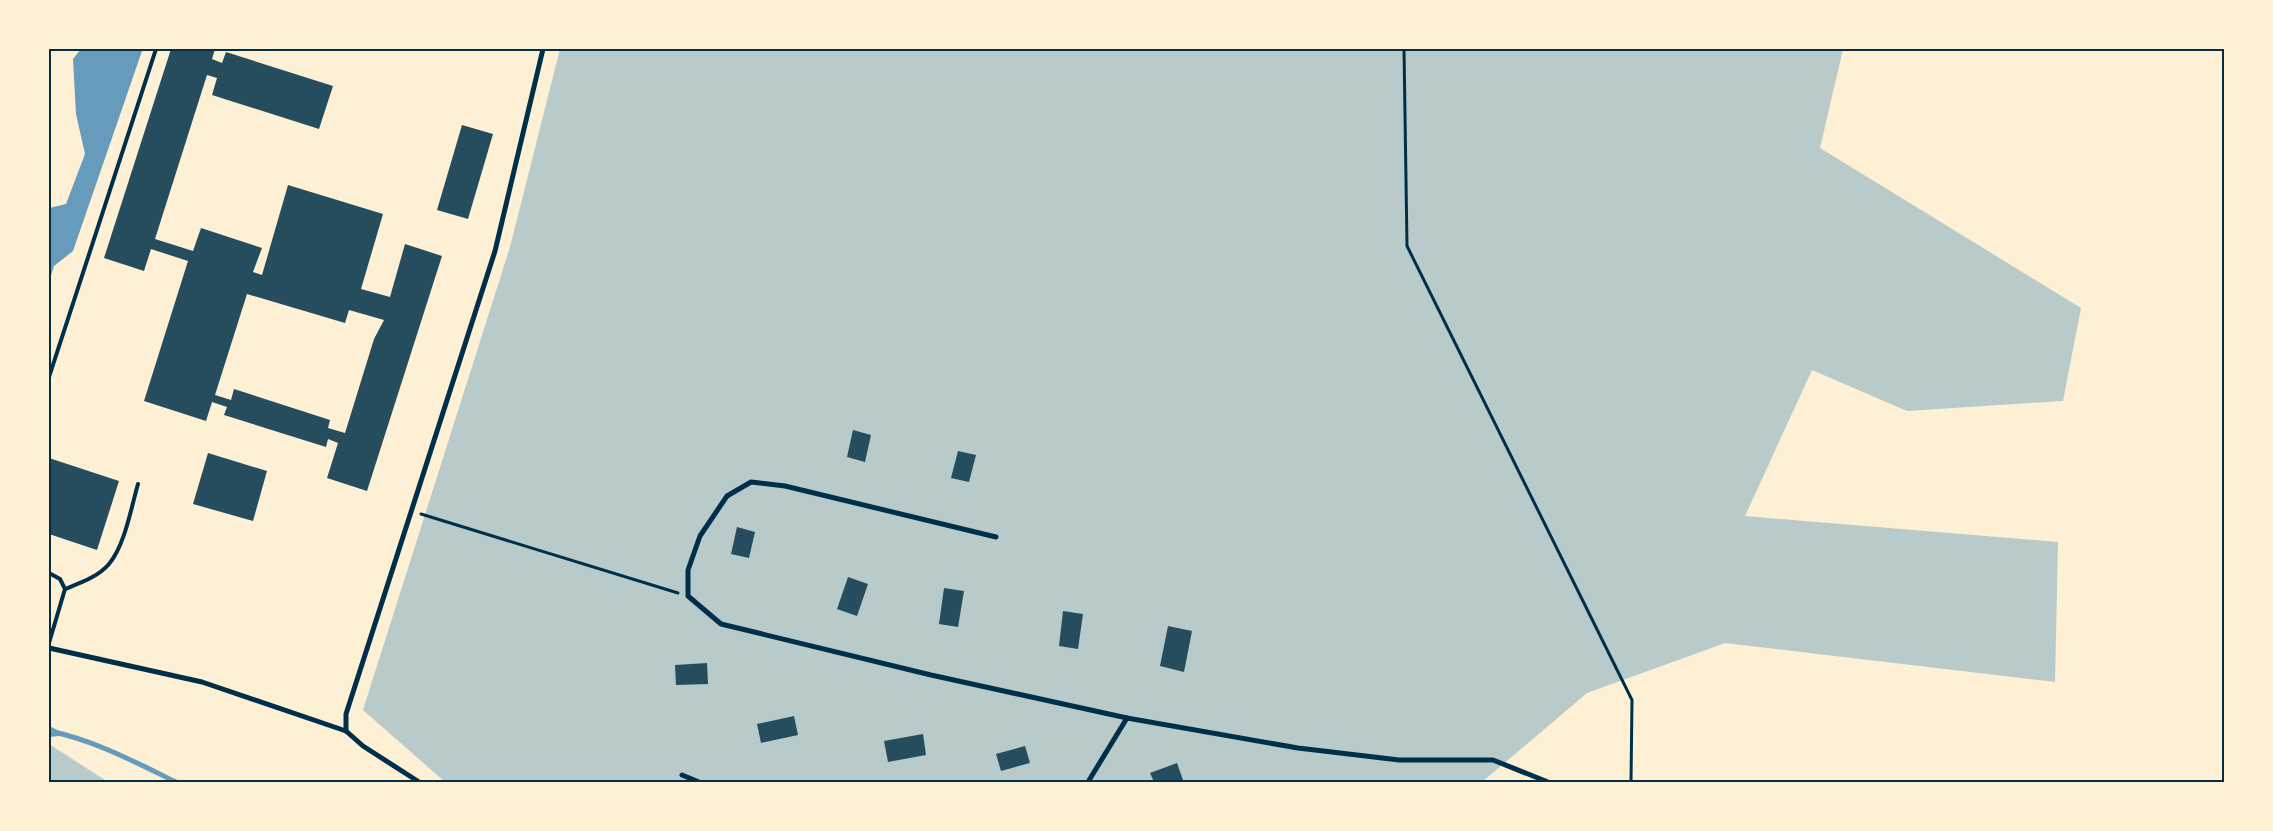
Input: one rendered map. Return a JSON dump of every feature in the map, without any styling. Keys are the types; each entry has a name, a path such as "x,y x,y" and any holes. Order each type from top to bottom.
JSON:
{"street":[{"path":"346,731 346,714 495,251 543,49"},
{"path":"996,537 785,486 751,482 727,496 700,536 688,570 688,596 721,624 931,675 1127,718 1298,748 1399,760 1494,760 1548,782"},
{"path":"49,648 202,682 346,731 363,746 419,782"},
{"path":"1088,782 1127,718"},
{"path":"682,775 699,782"}],"lane":[{"path":"49,378 156,49"},
{"path":"65,589 93,577 109,564 123,535 138,484"},
{"path":"49,573 60,579 65,589 49,644"}],"path":[{"path":"1404,49 1407,246 1632,700 1631,782"},
{"path":"411,511 688,596"}],"shaded area":[{"path":"560,49 1843,49 1820,148 2081,308 2063,401 1907,411 1812,370 1745,516 2058,542 2055,682 1725,643 1587,693 1482,782 445,782 363,710 510,247"},
{"path":"49,744 108,782 49,782"}],"water":[{"path":"81,49 141,49 142,51 73,251 54,266 49,282 49,208 66,204 85,154 76,114 73,59"},
{"path":"49,726 68,735 49,737"}],"building":[{"path":"171,49 215,49 212,59 222,63 226,52 333,86 319,129 212,95 217,78 207,75 155,239 193,251 201,228 262,248 253,272 262,275 288,185 383,214 361,289 390,297 405,244 442,256 367,491 327,478 338,443 328,439 326,447 224,415 227,407 212,402 206,421 144,401 188,261 151,249 144,271 104,258","holes":["247,294 345,323 349,310 384,320 374,339 345,433 328,428 330,420 234,389 231,400 215,395"]},
{"path":"462,125 493,134 468,219 437,210"},
{"path":"853,430 871,435 865,462 847,457"},
{"path":"958,451 976,455 969,482 951,478"},
{"path":"208,453 267,471 253,521 193,504"},
{"path":"49,458 119,481 97,550 49,534"},
{"path":"737,527 755,532 749,558 731,554"},
{"path":"848,577 868,584 857,616 837,609"},
{"path":"944,588 964,591 958,627 939,624"},
{"path":"1063,611 1083,614 1078,649 1059,646"},
{"path":"1168,626 1192,631 1184,672 1160,666"},
{"path":"707,663 708,684 676,685 675,665"},
{"path":"794,716 798,735 761,743 757,724"},
{"path":"923,734 926,755 888,762 884,741"},
{"path":"1025,746 1030,763 1001,771 996,754"},
{"path":"1177,763 1183,780 1154,782 1150,773"}],"waterway":[{"path":"49,731 98,746 130,759 176,782"}]}
